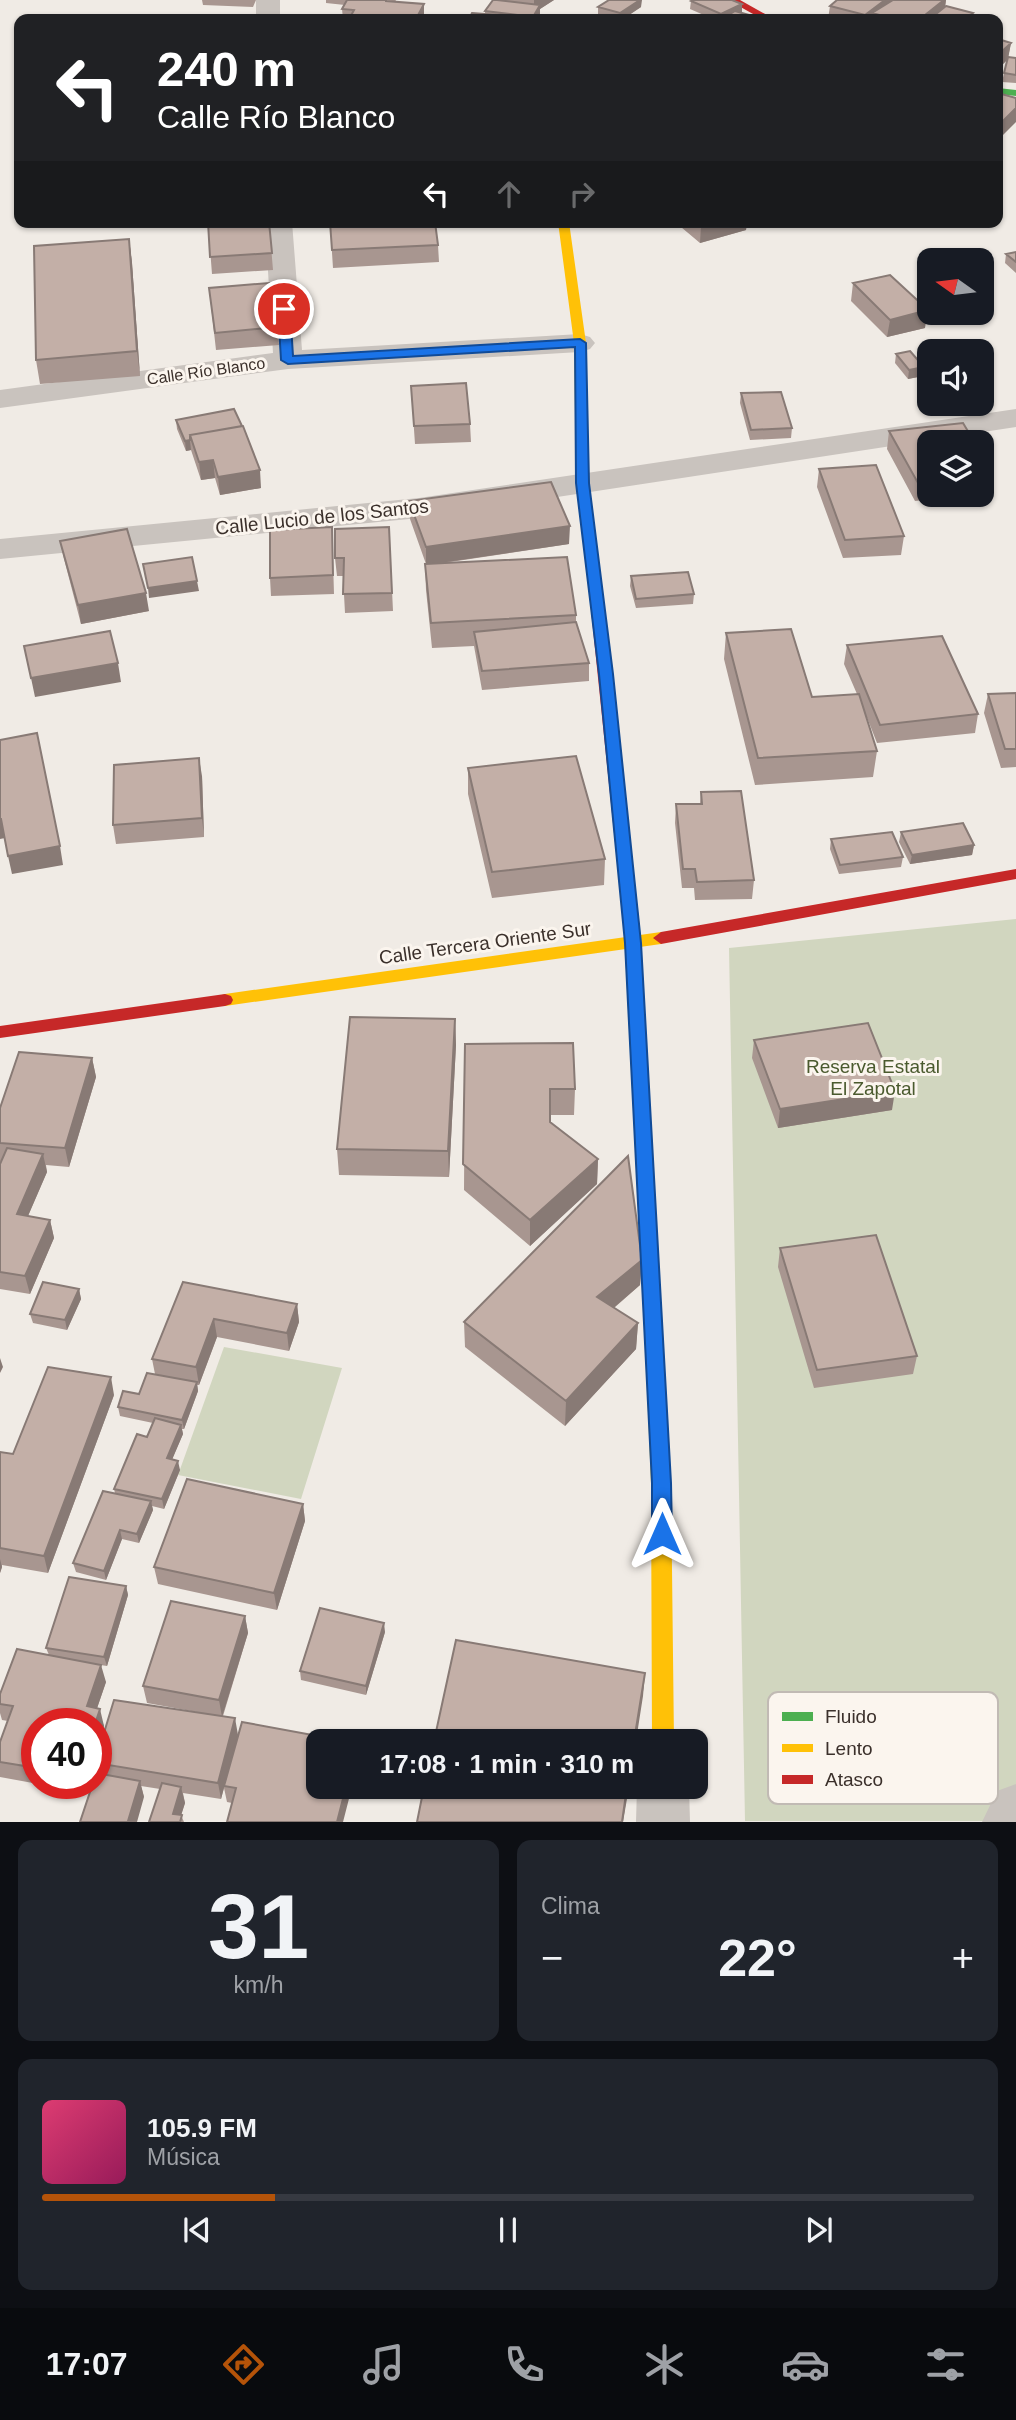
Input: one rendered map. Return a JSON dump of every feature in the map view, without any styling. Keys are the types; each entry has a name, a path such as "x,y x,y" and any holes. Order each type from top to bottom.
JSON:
{"street":[{"path":"733,0 760,14"},
{"path":"278,228 288,360"},
{"path":"564,228 580,343 582,483 606,674 633,943 662,1483 663,1729"},
{"name":"Calle Río Blanco","path":"0,399 288,360 580,343"},
{"name":"Calle Lucio de los Santos","path":"0,549 419,508 1016,418"},
{"name":"Calle Tercera Oriente Sur","path":"0,1032 633,943 1016,874"},
{"path":"663,1799 663,1822"},
{"path":"1009,1822 1016,1810"}],"green space":[{"name":"Reserva Estatal El Zapotal","path":"1016,919 1016,1821 745,1821 729,948"},
{"path":"224,1347 342,1368 301,1499 178,1475"}],"building":[{"path":"347,0 424,4 419,14 352,14 354,10 342,9"},
{"path":"493,0 540,5 535,14 485,11"},
{"path":"609,0 640,0 620,13 598,7"},
{"path":"732,0 742,4 721,14 691,1"},
{"path":"837,0 885,0 866,14 830,6"},
{"path":"893,0 944,0 926,14 872,13"},
{"path":"946,6 973,13 972,14 936,14"},
{"path":"1003,41 1011,43 1003,50"},
{"path":"1008,57 1016,58 1016,75 1004,73"},
{"path":"1003,94 1016,98 1016,108 1003,121"},
{"path":"208,228 270,228 272,253 210,257"},
{"path":"330,228 436,228 438,245 332,250"},
{"path":"129,239 137,351 36,360 34,246"},
{"path":"1016,252 1016,262 1006,254"},
{"path":"890,275 917,300 917,313 890,320 853,283"},
{"path":"269,283 277,327 215,333 209,288"},
{"path":"910,351 917,359 917,368 909,370 896,354"},
{"path":"466,383 470,424 414,426 411,386"},
{"path":"781,392 792,428 751,430 741,393"},
{"path":"234,409 242,426 190,435 190,440 185,441 176,420"},
{"path":"963,423 967,430 917,430 917,481 889,431"},
{"path":"243,426 260,470 218,477 213,460 199,462 190,435"},
{"path":"876,465 904,536 845,540 819,469"},
{"path":"551,482 570,526 426,547 409,501"},
{"path":"332,527 333,575 270,578 270,530"},
{"path":"389,527 392,593 343,594 344,558 335,558 335,529"},
{"path":"127,529 146,593 78,605 60,541"},
{"path":"192,557 197,581 148,588 143,564"},
{"path":"567,557 576,615 431,623 425,564"},
{"path":"688,572 694,594 636,599 631,576"},
{"path":"576,622 589,663 482,671 474,632"},
{"path":"791,629 812,697 859,694 877,751 758,758 726,633"},
{"path":"110,631 118,663 31,678 24,646"},
{"path":"942,636 978,714 880,725 847,645"},
{"path":"1016,693 1016,749 1005,749 988,694"},
{"path":"37,733 60,846 8,856 0,819 0,740"},
{"path":"576,756 605,859 492,872 468,768"},
{"path":"199,758 202,818 113,825 114,765"},
{"path":"741,791 754,880 697,882 695,869 683,869 676,804 702,804 701,792"},
{"path":"963,823 974,845 912,855 901,832"},
{"path":"892,832 903,857 840,865 831,839"},
{"path":"350,1017 455,1019 448,1151 337,1149"},
{"path":"868,1023 895,1091 780,1109 754,1040"},
{"path":"573,1043 575,1089 550,1089 550,1122 598,1159 530,1220 463,1164 465,1044"},
{"path":"19,1052 92,1058 65,1148 0,1143 0,1108"},
{"path":"7,1148 43,1154 17,1214 50,1220 25,1276 0,1272 0,1164"},
{"path":"628,1156 642,1260 597,1297 638,1323 566,1401 464,1322"},
{"path":"876,1235 917,1356 817,1370 780,1248"},
{"path":"43,1282 79,1289 65,1320 30,1314"},
{"path":"183,1282 297,1304 287,1333 214,1319 196,1367 152,1359"},
{"path":"48,1367 111,1377 44,1556 0,1548 0,1452 13,1454"},
{"path":"147,1373 197,1382 182,1420 118,1407 123,1391 139,1394"},
{"path":"155,1418 181,1425 167,1458 178,1461 162,1499 114,1489 137,1434 147,1437"},
{"path":"187,1479 303,1504 274,1593 154,1567"},
{"path":"103,1491 151,1501 137,1534 120,1530 104,1571 73,1563"},
{"path":"69,1577 126,1586 104,1657 46,1648"},
{"path":"171,1601 245,1616 219,1700 143,1686"},
{"path":"320,1608 384,1623 366,1686 300,1671"},
{"path":"456,1640 645,1673 636,1729 437,1729"},
{"path":"17,1649 101,1665 87,1706 96,1708 21,1708 21,1765 0,1762 0,1742 13,1706 0,1704 0,1694"},
{"path":"114,1700 235,1718 218,1783 112,1766 112,1708"},
{"path":"242,1722 306,1734 306,1799 343,1799 337,1822 227,1822 236,1788 224,1786"},
{"path":"112,1776 140,1781 128,1821 131,1822 80,1822 88,1799 112,1799"},
{"path":"162,1783 181,1787 173,1814 182,1815 180,1822 149,1822"},
{"path":"422,1799 625,1799 622,1822 417,1822"}],"traffic: fast":[{"path":"1003,92 1016,93"},
{"path":"632,930 655,1366"}],"traffic: slow":[{"path":"564,228 580,343 582,483 598,610"},
{"path":"225,1000 661,938"},
{"path":"655,1366 661,1483 663,1729"}],"traffic: jam":[{"path":"733,0 760,14"},
{"path":"598,610 632,930"},
{"path":"661,938 1016,874"},
{"path":"0,1032 225,1000"}],"route":[{"path":"284,309 288,360 580,343 582,483 606,674 633,943 662,1483 662,1534"}]}
